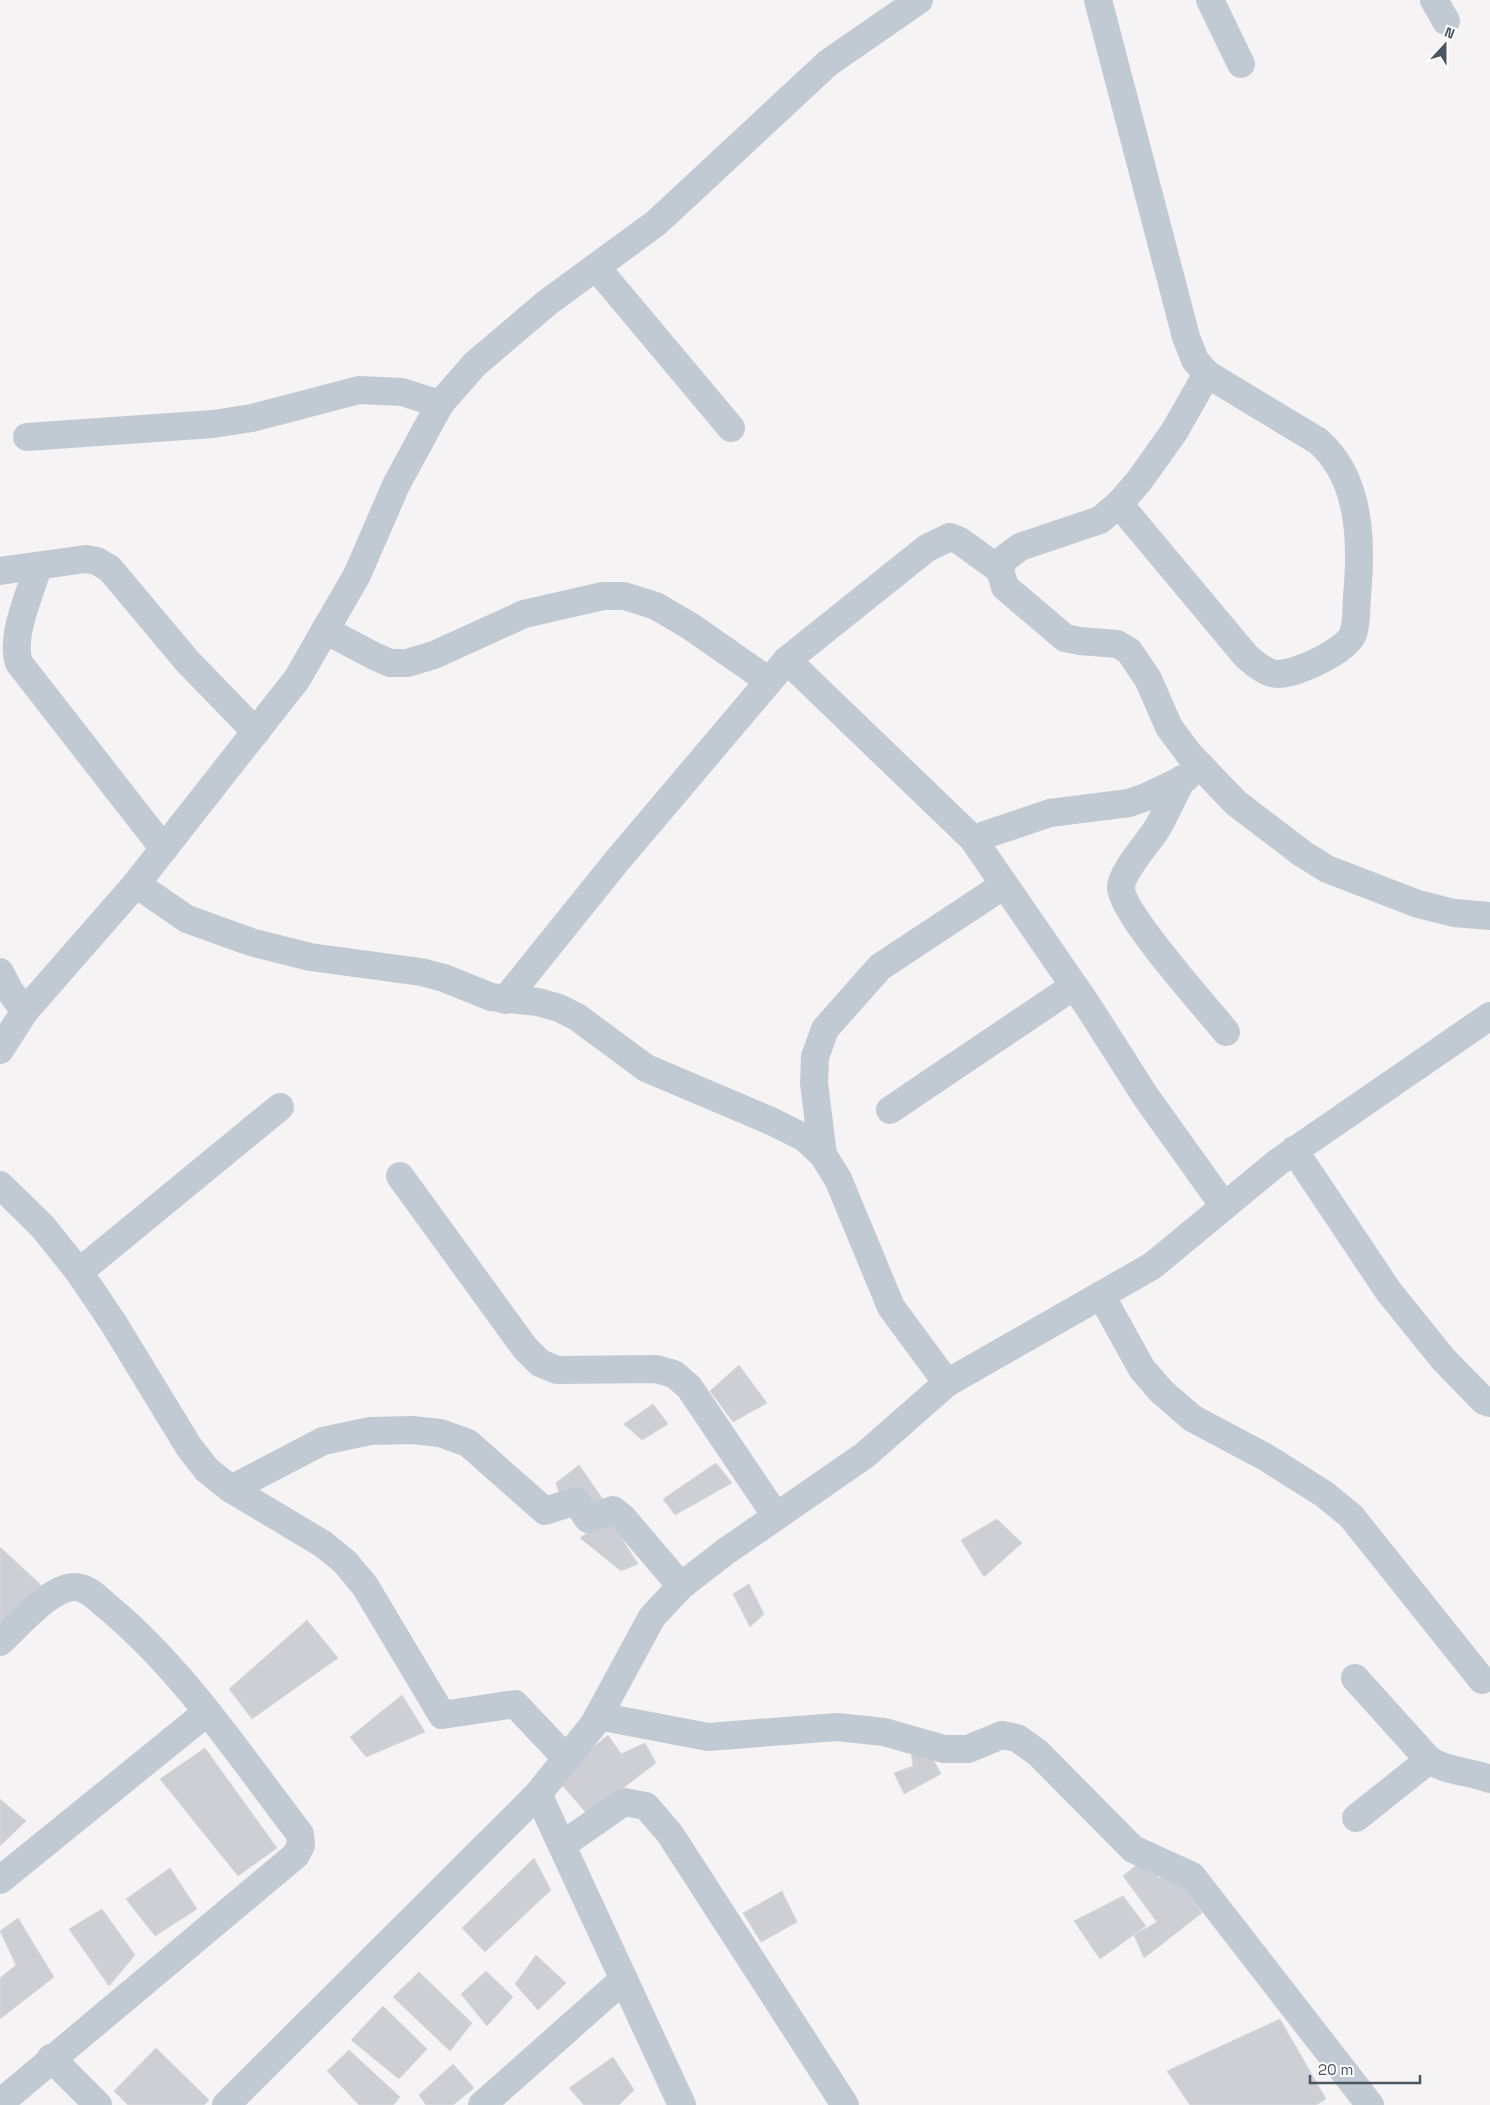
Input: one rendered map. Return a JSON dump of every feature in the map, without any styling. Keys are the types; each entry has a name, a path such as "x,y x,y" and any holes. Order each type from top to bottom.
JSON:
{"street":[{"path":"0,1050 25,1011 136,884 296,679 357,575 396,485 440,404 475,364 548,302 656,223 828,63 919,0"},
{"path":"1098,0 1186,337 1195,360 1207,374 1318,441 1330,452 1341,468 1353,501 1361,556 1353,633 1346,644 1300,669 1277,674 1262,668 1246,656 1119,504"},
{"path":"1210,0 1241,64"},
{"path":"596,267 731,428"},
{"path":"1207,374 1174,432 1139,481 1119,504 1100,520 1020,547 1004,559 1000,570 1005,587 1065,638 1117,644 1129,651 1148,679 1192,774 1236,803 1303,854 1327,869 1418,904 1454,912 1490,916"},
{"path":"27,437 213,424 252,418 359,390 402,392 440,404"},
{"path":"505,1000 616,862 787,660 927,548 950,537 1000,570"},
{"path":"0,571 86,560 98,561 110,569 188,662 256,732"},
{"path":"38,567 17,636 15,651 19,662 164,849"},
{"path":"325,630 382,660 390,663 407,662 434,655 524,614 603,596 624,596 656,606 690,626 769,681"},
{"path":"787,660 973,839 1074,986 1146,1097 1224,1206"},
{"path":"973,839 1050,813 1128,803 1146,797 1192,774"},
{"path":"1192,774 1126,873 1121,888 1127,907 1143,930 1226,1032"},
{"path":"136,884 187,919 251,942 310,957 421,972 505,1000 538,1002 559,1008 578,1017 646,1068 772,1121 806,1138 823,1155 838,1179 891,1307 947,1383"},
{"path":"823,1155 814,1083 815,1057 825,1030 880,967 1004,885"},
{"path":"0,972 9,990 25,1011"},
{"path":"890,1110 1074,986"},
{"path":"227,2105 538,1794 598,1716 652,1617 681,1586 725,1552 865,1455 947,1383 1102,1297 1152,1266 1294,1150 1490,1016"},
{"path":"80,1272 280,1108"},
{"path":"1294,1150 1389,1292 1444,1360 1484,1401 1490,1403"},
{"path":"400,1176 525,1348 540,1363 557,1370 656,1369 674,1374 689,1387 776,1516"},
{"path":"0,1185 43,1227 80,1272 189,1447 207,1470 231,1489 323,1544 345,1562 365,1586 442,1716 515,1704 566,1758"},
{"path":"1102,1297 1142,1369 1161,1391 1192,1418 1267,1458 1324,1494 1351,1516 1482,1680"},
{"path":"231,1489 322,1441 370,1431 412,1430 440,1433 468,1443 545,1511 576,1501 588,1519 613,1510 623,1518 681,1586"},
{"path":"0,1642 56,1592 77,1587 90,1592 145,1640 172,1668 300,1834 302,1845 296,1855 51,2058 0,2103"},
{"path":"1355,1678 1429,1760 1440,1768 1475,1773 1490,1779"},
{"path":"0,1880 206,1713"},
{"path":"598,1716 708,1737 837,1727 884,1732 944,1749 968,1749 1002,1735 1017,1738 1038,1753 1133,1849 1192,1876 1358,2102"},
{"path":"1356,1818 1429,1760"},
{"path":"538,1794 624,1979 671,2099"},
{"path":"562,1845 624,1802 646,1806 670,1834 838,2102"},
{"path":"482,2105 624,1979"},
{"path":"51,2058 98,2105"}],"building":[{"path":"739,1365 767,1403 733,1422 710,1391"},
{"path":"653,1404 668,1424 642,1440 624,1424"},
{"path":"716,1463 732,1483 675,1515 663,1499"},
{"path":"579,1465 607,1505 591,1512 561,1500 556,1483"},
{"path":"608,1517 638,1564 621,1571 580,1538"},
{"path":"997,1519 1022,1543 984,1577 961,1540"},
{"path":"0,1547 41,1585 0,1630"},
{"path":"749,1584 764,1614 750,1627 733,1594"},
{"path":"307,1620 338,1658 252,1719 229,1689"},
{"path":"402,1695 425,1732 366,1757 350,1737"},
{"path":"608,1735 621,1754 645,1743 656,1763 588,1815 557,1779"},
{"path":"926,1746 941,1774 904,1794 894,1773 913,1766 911,1752"},
{"path":"205,1748 277,1848 238,1876 160,1779"},
{"path":"0,1799 26,1821 0,1846"},
{"path":"534,1858 551,1890 485,1952 462,1928"},
{"path":"1144,1859 1159,1878 1175,1874 1202,1913 1144,1958 1134,1935 1157,1922 1123,1876"},
{"path":"170,1868 197,1909 155,1936 126,1899"},
{"path":"782,1891 797,1922 761,1942 743,1913"},
{"path":"1123,1896 1146,1926 1100,1959 1074,1921"},
{"path":"102,1909 135,1955 109,1986 69,1929"},
{"path":"18,1918 54,1977 0,2019 0,1978 16,1965 0,1931"},
{"path":"536,1955 566,1983 538,2010 515,1984"},
{"path":"486,1971 513,1997 487,2026 461,1994"},
{"path":"419,1972 472,2023 450,2051 393,1997"},
{"path":"383,2006 427,2049 399,2079 351,2040"},
{"path":"1280,2019 1326,2099 1316,2105 1190,2105 1167,2071"},
{"path":"156,2048 209,2100 204,2105 128,2105 114,2091"},
{"path":"349,2050 400,2097 393,2105 359,2105 327,2071"},
{"path":"613,2057 634,2090 619,2105 584,2105 569,2088"},
{"path":"453,2064 474,2088 453,2105 426,2105 419,2095"}]}
